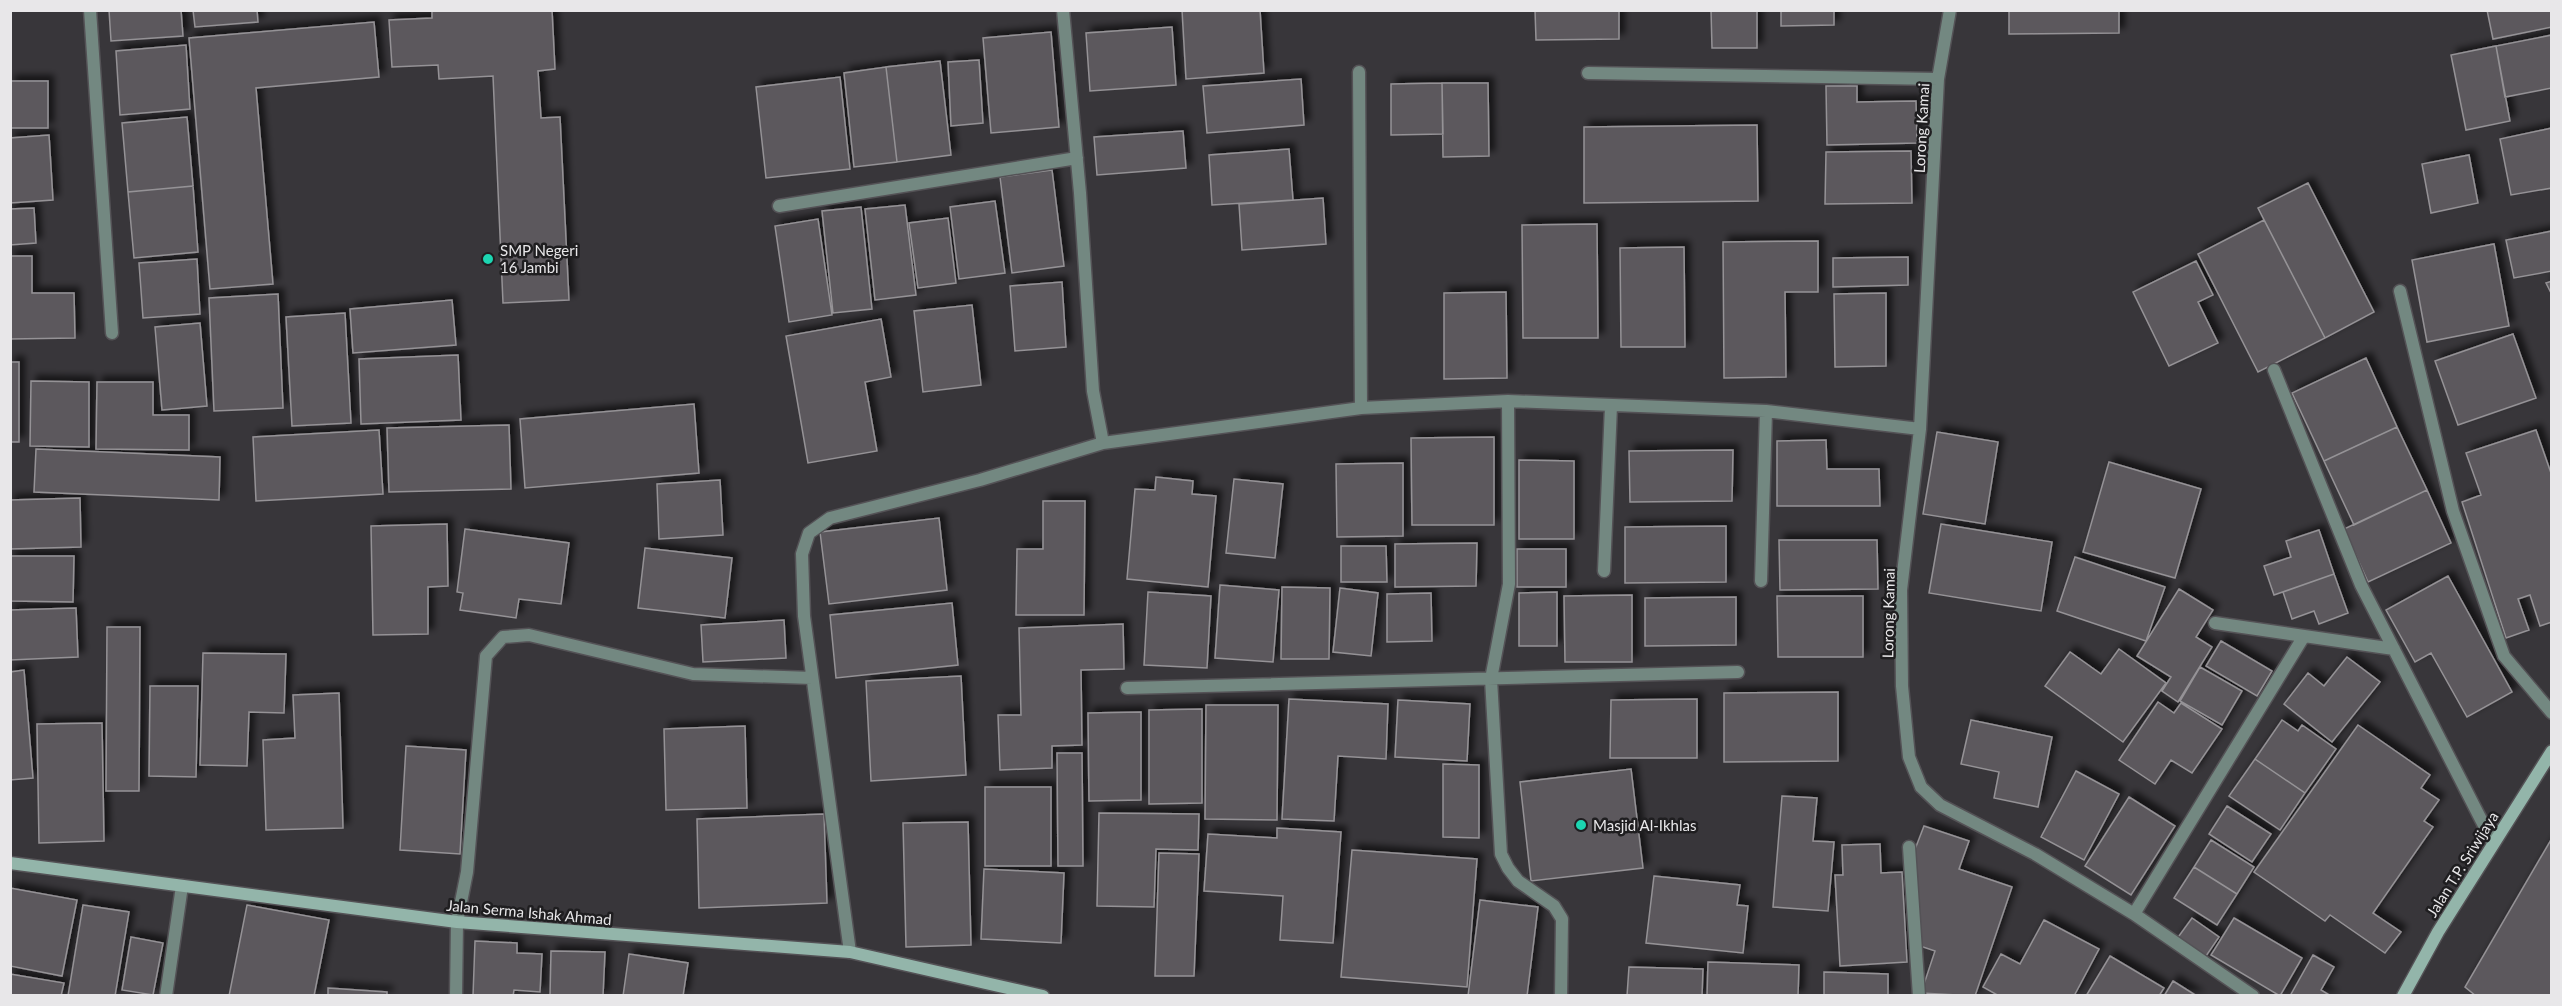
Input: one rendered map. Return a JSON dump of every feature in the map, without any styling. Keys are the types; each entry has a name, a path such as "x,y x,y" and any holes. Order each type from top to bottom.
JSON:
{"street":[{"path":"90,10 112,333"},
{"path":"1064,10 1093,391 1103,443"},
{"name":"Lorong Kamai","path":"1950,10 1938,79 1920,429 1901,590 1902,686 1909,757 1921,787 1940,805 2035,854 2134,914 2253,996"},
{"path":"1359,72 1361,408"},
{"path":"1588,73 1938,79"},
{"path":"779,206 1077,158"},
{"path":"2400,291 2454,511 2504,656 2552,713"},
{"path":"2274,370 2361,585 2493,843"},
{"path":"1508,401 1509,584 1491,679 1501,854 1518,881 1554,906 1562,919 1561,996"},
{"path":"850,952 804,616 802,554 809,533 830,518 980,480 1103,443 1361,408 1508,401 1766,411 1920,429"},
{"path":"1604,571 1611,406"},
{"path":"1761,581 1766,411"},
{"path":"2215,623 2394,649"},
{"path":"456,996 457,922 467,872 486,656 503,637 529,635 693,674 812,678"},
{"path":"2134,914 2304,636"},
{"path":"1126,688 1738,672"},
{"name":"Jalan T.P. Sriwijaya","path":"2403,996 2438,932 2552,751"},
{"path":"1909,847 1919,996"},
{"name":"Jalan Serma Ishak Ahmad","path":"10,863 457,922 850,952 1043,996"},
{"path":"166,996 182,886"}],"building":[{"path":"109,10 181,10 183,36 111,41"},
{"path":"193,10 257,10 258,22 195,27"},
{"path":"432,10 552,10 555,69 538,71 541,118 560,117 569,300 503,303 493,76 439,79 438,65 392,67 389,20 432,18"},
{"path":"1182,10 1260,10 1264,73 1186,79"},
{"path":"1535,10 1619,10 1619,39 1536,40"},
{"path":"1711,10 1757,10 1757,48 1712,48"},
{"path":"1781,10 1834,10 1834,25 1781,26"},
{"path":"2009,10 2119,10 2119,33 2009,34"},
{"path":"2487,10 2552,10 2552,27 2493,39"},
{"path":"374,22 379,77 256,88 273,284 210,289 189,38"},
{"path":"1172,27 1176,85 1090,91 1086,33"},
{"path":"1051,32 1059,127 991,133 983,38"},
{"path":"2552,35 2552,88 2505,97 2496,46"},
{"path":"186,45 190,109 120,115 116,51"},
{"path":"2496,46 2510,121 2466,130 2451,55"},
{"path":"979,60 983,123 951,126 948,62"},
{"path":"940,61 951,155 897,162 886,67"},
{"path":"886,67 897,162 854,167 844,73"},
{"path":"840,77 850,169 766,178 756,87"},
{"path":"1301,79 1304,125 1207,133 1203,86"},
{"path":"10,81 48,81 48,128 10,128"},
{"path":"1442,83 1443,134 1391,135 1391,84"},
{"path":"1442,83 1488,83 1489,156 1443,157"},
{"path":"1826,86 1857,86 1857,102 1916,101 1917,143 1827,145"},
{"path":"187,117 193,186 128,192 122,123"},
{"path":"1757,125 1758,201 1584,203 1584,127"},
{"path":"2552,128 2552,188 2511,195 2500,139"},
{"path":"1183,131 1186,168 1097,175 1094,137"},
{"path":"49,135 53,200 10,203 10,138"},
{"path":"1289,149 1293,200 1212,205 1209,155"},
{"path":"1911,151 1912,203 1825,204 1826,152"},
{"path":"2469,155 2478,203 2431,213 2422,164"},
{"path":"1052,170 1064,266 1012,273 1000,177"},
{"path":"2308,183 2374,312 2325,338 2258,208"},
{"path":"193,186 198,252 134,258 128,192"},
{"path":"1323,198 1326,244 1242,250 1239,204"},
{"path":"995,201 1005,273 959,279 950,207"},
{"path":"905,205 916,295 875,300 865,209"},
{"path":"861,207 872,309 833,313 822,211"},
{"path":"34,208 36,243 10,245 10,209"},
{"path":"948,218 956,283 918,288 909,223"},
{"path":"818,219 832,315 789,322 775,226"},
{"path":"2264,220 2325,338 2258,372 2198,254"},
{"path":"1597,224 1598,338 1523,338 1522,225"},
{"path":"2552,231 2552,271 2514,278 2506,240"},
{"path":"1818,241 1818,292 1785,292 1786,377 1724,378 1723,242"},
{"path":"2494,244 2509,326 2427,342 2412,260"},
{"path":"1684,247 1685,347 1621,347 1620,248"},
{"path":"10,256 32,256 32,293 74,293 75,338 10,339"},
{"path":"1908,257 1908,285 1833,287 1833,258"},
{"path":"197,259 200,314 143,318 139,263"},
{"path":"2196,261 2213,295 2198,302 2218,343 2169,366 2133,292"},
{"path":"2552,281 2552,295 2546,283"},
{"path":"1062,282 1066,347 1015,351 1010,286"},
{"path":"1506,292 1507,378 1444,379 1444,293"},
{"path":"1886,293 1886,366 1835,367 1834,294"},
{"path":"278,294 283,408 214,411 209,298"},
{"path":"452,300 456,345 353,353 350,309"},
{"path":"972,305 981,385 923,392 914,311"},
{"path":"345,313 351,423 292,426 286,317"},
{"path":"881,319 891,377 865,382 877,451 808,463 786,336"},
{"path":"200,323 207,406 162,410 155,327"},
{"path":"2513,334 2536,398 2458,425 2435,361"},
{"path":"458,355 461,420 361,424 359,359"},
{"path":"2366,358 2397,427 2324,461 2292,393"},
{"path":"10,362 19,362 19,442 10,442"},
{"path":"31,381 89,382 89,447 30,446"},
{"path":"97,382 153,382 153,415 189,415 189,450 96,449"},
{"path":"694,404 699,473 525,488 520,419"},
{"path":"509,425 511,489 389,492 387,428"},
{"path":"2397,427 2427,490 2354,525 2324,461"},
{"path":"379,430 383,494 256,501 253,437"},
{"path":"2536,430 2552,476 2552,622 2540,626 2530,595 2518,599 2529,630 2506,638 2462,502 2481,495 2466,453"},
{"path":"1937,432 1998,442 1985,524 1923,514"},
{"path":"1494,437 1494,525 1412,525 1411,438"},
{"path":"1826,440 1827,469 1879,469 1880,506 1777,506 1777,441"},
{"path":"36,449 220,457 219,500 34,492"},
{"path":"1733,450 1732,501 1630,502 1629,451"},
{"path":"1519,460 1574,461 1574,539 1519,539"},
{"path":"2109,462 2201,489 2175,578 2083,552"},
{"path":"1403,463 1403,536 1337,537 1336,464"},
{"path":"1156,477 1193,481 1192,494 1216,496 1208,587 1127,579 1135,489 1155,490"},
{"path":"1234,479 1283,484 1275,558 1226,553"},
{"path":"720,480 723,535 659,539 657,484"},
{"path":"2427,490 2451,543 2368,582 2344,529"},
{"path":"80,498 81,547 10,549 10,500"},
{"path":"1043,501 1085,501 1084,615 1016,615 1017,549 1043,549"},
{"path":"939,518 947,590 829,604 820,532"},
{"path":"447,524 448,586 428,587 428,634 373,635 371,526"},
{"path":"1941,524 2052,542 2041,611 1929,593"},
{"path":"1726,526 1726,582 1625,583 1625,527"},
{"path":"465,529 569,543 561,604 519,599 516,618 460,610 463,593 457,592"},
{"path":"2319,530 2334,574 2274,595 2264,566 2291,557 2286,541"},
{"path":"1779,540 1877,540 1878,589 1780,590"},
{"path":"1477,543 1476,586 1395,587 1395,544"},
{"path":"1341,546 1386,546 1387,582 1341,582"},
{"path":"645,548 732,558 725,618 638,608"},
{"path":"1517,549 1566,549 1566,587 1517,587"},
{"path":"10,556 74,556 73,602 10,601"},
{"path":"2075,557 2165,587 2146,641 2057,611"},
{"path":"2334,574 2348,613 2319,624 2314,611 2292,619 2283,592"},
{"path":"2448,576 2512,692 2467,717 2431,653 2415,662 2386,610"},
{"path":"1220,585 1279,590 1273,662 1215,658"},
{"path":"1282,587 1330,588 1329,659 1281,659"},
{"path":"1340,588 1378,593 1371,656 1333,652"},
{"path":"2179,589 2213,610 2196,637 2212,647 2178,702 2162,691 2171,677 2137,656"},
{"path":"1148,592 1211,596 1207,668 1144,665"},
{"path":"1557,592 1557,646 1519,646 1519,593"},
{"path":"1431,593 1432,641 1387,642 1387,594"},
{"path":"1632,595 1632,662 1565,662 1564,596"},
{"path":"1777,596 1863,596 1863,657 1778,657"},
{"path":"1736,597 1736,645 1645,646 1645,598"},
{"path":"952,603 958,665 836,678 830,615"},
{"path":"76,608 78,657 10,660 10,610"},
{"path":"784,620 786,658 703,662 701,625"},
{"path":"1123,624 1124,669 1081,670 1082,745 1052,746 1052,768 1000,770 998,715 1021,715 1019,628"},
{"path":"107,627 140,627 139,791 106,791"},
{"path":"2221,641 2272,671 2257,696 2206,666"},
{"path":"2119,649 2166,683 2123,742 2045,686 2070,652 2101,674"},
{"path":"203,653 286,654 284,713 249,712 247,766 200,765"},
{"path":"2347,657 2380,682 2332,742 2284,704 2308,673 2324,686"},
{"path":"2200,667 2242,691 2222,725 2180,701"},
{"path":"24,670 33,778 10,780 10,672"},
{"path":"961,676 966,775 871,781 866,681"},
{"path":"150,686 198,686 196,777 149,776"},
{"path":"1838,692 1838,761 1724,762 1724,693"},
{"path":"339,693 343,828 266,830 263,740 295,738 293,695"},
{"path":"1289,699 1388,704 1386,759 1338,756 1334,821 1282,819"},
{"path":"1697,699 1697,758 1610,758 1611,700"},
{"path":"1398,700 1470,704 1467,761 1395,757"},
{"path":"2158,702 2174,713 2181,703 2222,729 2192,773 2171,760 2155,784 2119,760"},
{"path":"1206,705 1278,705 1277,820 1205,819"},
{"path":"1202,709 1202,803 1149,804 1149,710"},
{"path":"1141,712 1141,800 1089,801 1088,713"},
{"path":"1971,720 2052,737 2038,807 1994,798 1999,772 1961,764"},
{"path":"2282,720 2298,731 2302,725 2336,749 2305,793 2255,759"},
{"path":"102,723 104,841 39,843 37,724"},
{"path":"2358,725 2430,775 2421,788 2439,800 2424,821 2433,827 2373,913 2401,932 2385,953 2330,915 2325,921 2254,872"},
{"path":"745,726 747,808 666,810 664,729"},
{"path":"406,746 466,750 460,854 400,850"},
{"path":"1057,753 1082,753 1083,866 1058,866"},
{"path":"2255,759 2305,793 2280,830 2229,796"},
{"path":"1443,764 1479,765 1479,838 1443,837"},
{"name":"Masjid Al-Ikhlas","path":"1631,769 1643,868 1531,881 1520,782"},
{"path":"2076,771 2119,794 2084,860 2041,837"},
{"path":"985,787 1051,787 1051,866 985,866"},
{"path":"1782,796 1817,798 1813,841 1834,842 1828,911 1773,907"},
{"path":"2129,797 2175,826 2131,895 2085,866"},
{"path":"2227,806 2271,834 2252,862 2209,834"},
{"path":"1099,813 1199,814 1198,850 1156,849 1154,907 1097,906"},
{"path":"824,814 827,903 699,908 697,819"},
{"path":"968,822 971,945 906,947 903,823"},
{"path":"1924,826 1969,841 1959,869 2012,887 1975,996 1921,993 1935,951 1917,945 1912,857"},
{"path":"1277,828 1341,832 1333,943 1280,940 1283,896 1204,891 1208,834 1277,838"},
{"path":"2552,838 2552,996 2476,996 2465,987"},
{"path":"2211,840 2254,867 2237,894 2194,867"},
{"path":"1880,844 1881,873 1902,872 1907,962 1840,966 1835,875 1843,875 1842,845"},
{"path":"1352,850 1477,859 1467,987 1341,977"},
{"path":"1159,853 1199,854 1194,976 1155,976"},
{"path":"2194,867 2237,894 2217,925 2174,898"},
{"path":"984,869 1064,873 1061,943 981,939"},
{"path":"1654,876 1740,885 1737,905 1748,906 1743,953 1646,943"},
{"path":"10,888 77,900 62,976 10,966"},
{"path":"1480,900 1538,907 1527,996 1468,996"},
{"path":"83,905 129,912 115,996 68,996"},
{"path":"247,905 329,920 314,996 229,996"},
{"path":"2192,918 2219,937 2204,959 2176,940"},
{"path":"2234,918 2302,958 2280,996 2211,955"},
{"path":"2044,920 2099,949 2074,996 1999,996 1983,987 2001,954 2020,964"},
{"path":"131,937 163,943 153,995 122,990"},
{"path":"475,941 517,943 517,953 542,954 540,992 514,990 513,996 473,996"},
{"path":"551,951 605,952 603,996 550,996"},
{"path":"629,954 688,963 683,996 623,996"},
{"path":"2313,955 2334,967 2321,990 2331,996 2290,996"},
{"path":"2110,956 2164,988 2159,996 2086,996"},
{"path":"1708,962 1799,965 1798,996 1707,996"},
{"path":"1629,967 1703,969 1702,996 1627,996"},
{"path":"1824,972 1888,974 1888,996 1824,996"},
{"path":"10,974 64,983 61,996 10,996"},
{"path":"2173,981 2197,996 2164,996"},
{"path":"328,988 387,992 387,996 328,996"}],"place":[{"name":"SMP Negeri 16 Jambi","path":"488,259"},
{"name":"Masjid Al-Ikhlas","path":"1581,825"}]}
